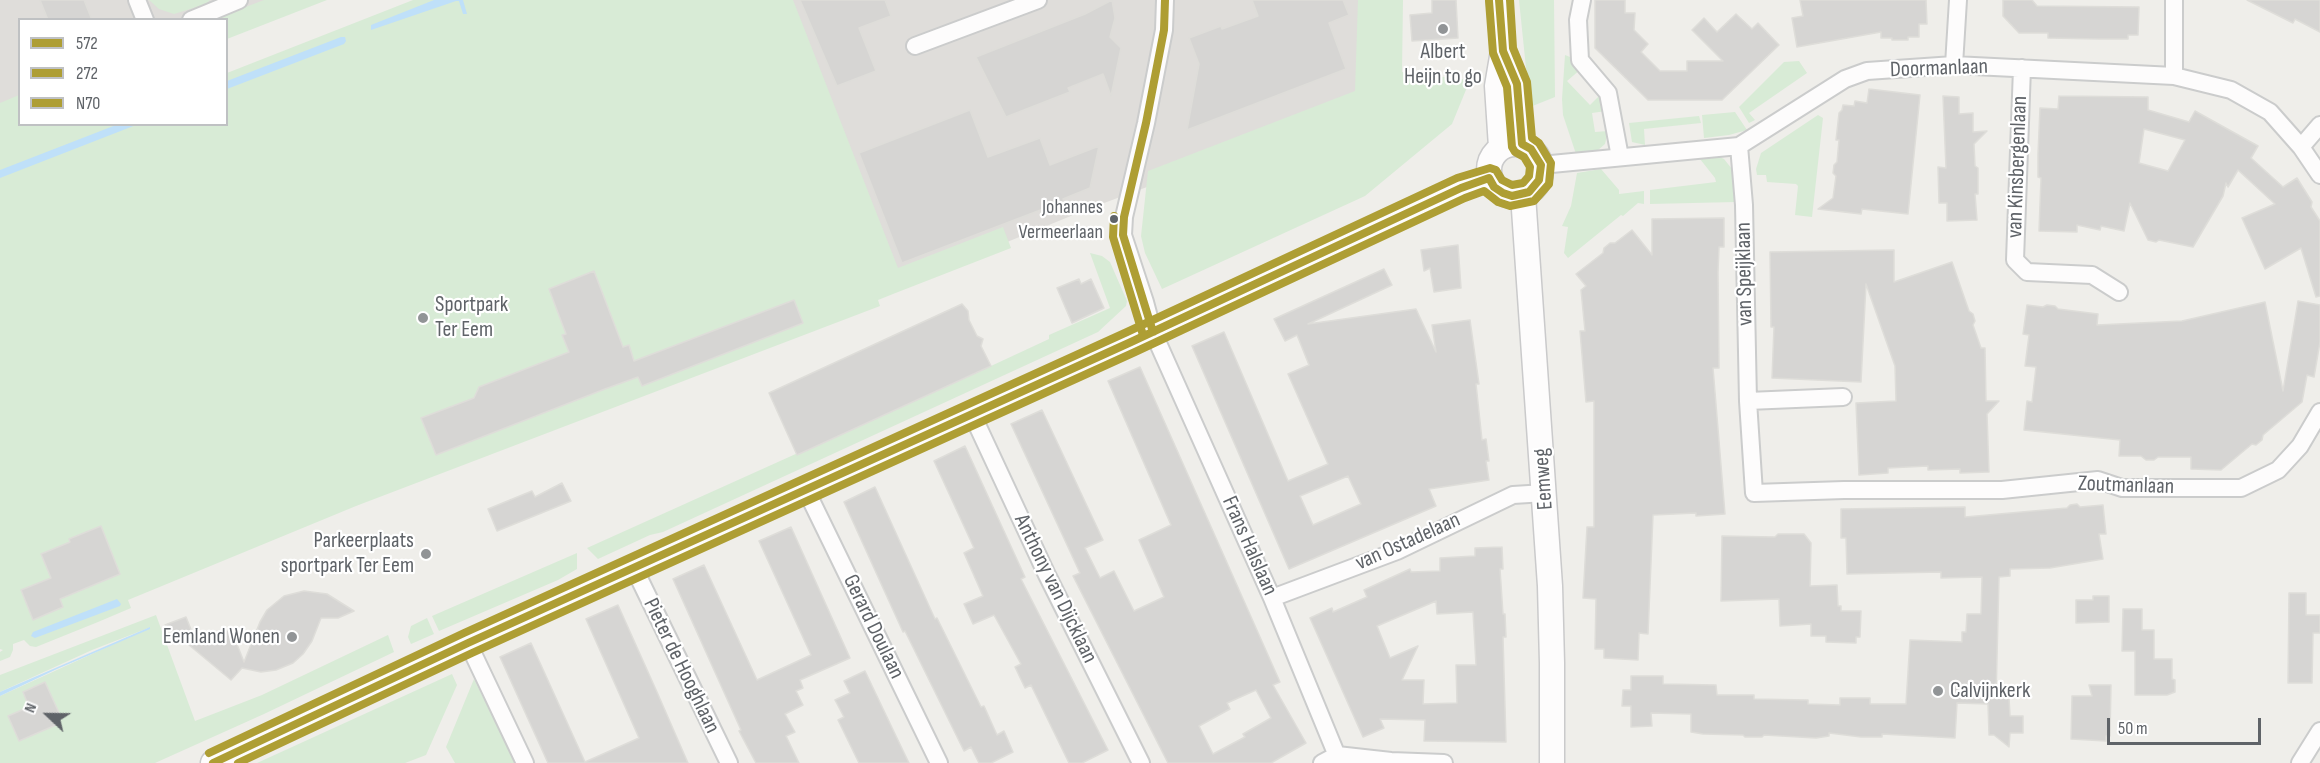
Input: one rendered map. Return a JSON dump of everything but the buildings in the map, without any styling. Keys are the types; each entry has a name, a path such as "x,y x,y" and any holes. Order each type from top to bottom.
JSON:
{"main road":[{"path":"1499,0 1503,51 1517,84 1511,145"},
{"path":"1511,145 1531,148 1541,165 1539,180 1530,192 1523,195 1512,196 1503,193 1494,187 1489,178 1490,160 1511,145"},
{"path":"213,763 468,643 1153,332 1452,192 1489,178"},
{"name":"Eemweg","path":"1523,195 1545,493 1552,663 1552,763"}],"street":[{"path":"138,0 144,18"},
{"path":"196,18 239,0"},
{"path":"915,46 1038,0"},
{"name":"Frans Halslaan","path":"1165,0 1164,30 1146,123 1124,217 1123,235 1146,302 1153,332 1272,598 1333,760"},
{"path":"1582,0 1578,20 1580,60 1608,93 1620,157"},
{"path":"1954,65 1958,0"},
{"path":"2174,0 2174,76"},
{"name":"Doormanlaan","path":"1541,165 1739,146 1845,79 1867,71 1954,65 2174,76 2231,90 2270,112 2301,147 2320,175"},
{"name":"van Kinsbergenlaan","path":"2022,68 2015,260 2027,272 2092,275 2119,292"},
{"path":"2301,147 2320,125"},
{"name":"van Speijklaan","path":"1739,146 1744,205 1748,401 1754,493 1826,491"},
{"path":"1748,401 1843,397"},
{"name":"Zoutmanlaan","path":"1826,491 2002,490 2098,480 2122,488 2241,488 2278,470 2300,446 2320,412"},
{"name":"Anthony van Dijcklaan","path":"972,414 1047,575 1141,763"},
{"name":"Gerard Doulaan","path":"806,490 939,763"},
{"name":"van Ostadelaan","path":"1272,598 1397,551 1513,495 1545,493"},
{"name":"Pieter de Hooghlaan","path":"634,568 729,763"},
{"path":"468,643 525,763"},
{"path":"2300,763 2320,731"},
{"path":"1333,760 1444,763"}],"shaded area":[{"path":"0,0 306,0 228,20 18,18 18,110 0,117"},
{"path":"779,0 1381,0 1359,91 1214,162 1088,209 887,291"}],"green space":[{"path":"149,0 210,0 206,4 174,14 159,9"},
{"path":"264,0 327,0 228,39 228,18 217,18"},
{"name":"Sportpark Ter Eem","path":"413,0 793,0 898,268 1003,227 1011,248 878,300 880,306 356,506 128,600 131,608 36,647 30,646 24,640 13,644 10,657 0,661 0,652 3,650 0,649 0,103 18,95 18,126 228,126 228,73"},
{"path":"1358,0 1403,0 1402,72 1470,80 1452,124 1365,196 1162,289 1145,253 1141,236 1148,171 1355,91"},
{"path":"1519,0 1554,0 1555,97 1530,107"},
{"path":"1565,55 1581,69 1567,81 1590,105 1600,95 1606,111 1592,113 1595,132 1608,131 1605,144 1598,150 1576,154 1563,115"},
{"path":"1799,61 1807,73 1749,113 1755,120 1749,123 1739,107 1784,62"},
{"path":"1735,112 1747,130 1704,138 1702,115"},
{"path":"1818,115 1823,118 1812,217 1795,215 1798,186 1767,182 1766,175 1757,175 1756,169 1761,153"},
{"path":"1699,116 1701,123 1644,129 1645,145 1632,142 1629,123"},
{"path":"1701,154 1715,155 1724,159 1732,169 1736,202 1650,204 1650,190 1716,182 1700,159"},
{"path":"1601,169 1619,190 1619,194 1644,191 1644,204 1638,203 1623,216 1621,215 1568,258 1564,253 1568,227 1562,226 1571,206 1577,173"},
{"path":"1090,253 1102,256 1110,262 1127,301 1126,306 1098,332 663,532 650,535 598,559 587,548 991,366 1049,339 1049,335 1110,308"},
{"path":"577,553 577,569 558,580 439,631 432,616"},
{"path":"156,615 195,721 262,695 388,635 394,652 155,763 0,763 0,696 151,627 92,650 0,692 0,675"},
{"path":"427,618 434,634 411,644 408,637 411,626"},
{"path":"452,674 457,685 426,755 405,763 257,763"},
{"path":"474,679 516,763 455,763 446,747"}],"water":[{"path":"434,0 463,0 467,14 463,14 459,1 456,1 371,30 371,25"},
{"path":"345,37 344,44 228,89 228,81"},
{"path":"113,126 133,126 0,178 0,170"},
{"path":"117,599 120,606 35,638 31,636 33,632"},
{"path":"150,627 150,629 0,696 0,692"}],"transit line":[{"name":"572","path":"1153,332 1123,235 1124,217 1146,123 1164,30 1165,0"},
{"name":"572","path":"213,763 468,643 1131,342 1461,188 1489,178 1494,187 1503,193 1512,196 1529,192 1539,180 1541,165 1531,149 1522,144 1517,84 1503,51 1499,0"},
{"name":"272","path":"238,763 472,653 1135,352 1465,198 1484,191 1498,202 1510,206 1534,201 1549,184 1551,163 1539,143 1532,138 1527,82 1513,48 1510,0"},
{"name":"N70","path":"209,753 464,633 1127,332 1457,178 1490,168 1496,170 1502,180 1512,185 1523,183 1529,176 1530,167 1524,157 1515,152 1512,147 1507,87 1493,53 1489,1"},
{"name":"272","path":"1114,216 1113,237 1143,335"}],"place":[{"name":"Albert Heijn to go","path":"1443,29"},
{"name":"Johannes Vermeerlaan","path":"1114,219"},
{"name":"Sportpark Ter Eem","path":"423,318"},
{"name":"Parkeerplaats sportpark Ter Eem","path":"426,554"},
{"name":"Eemland Wonen","path":"292,637"},
{"name":"Calvijnkerk","path":"1938,691"}]}
